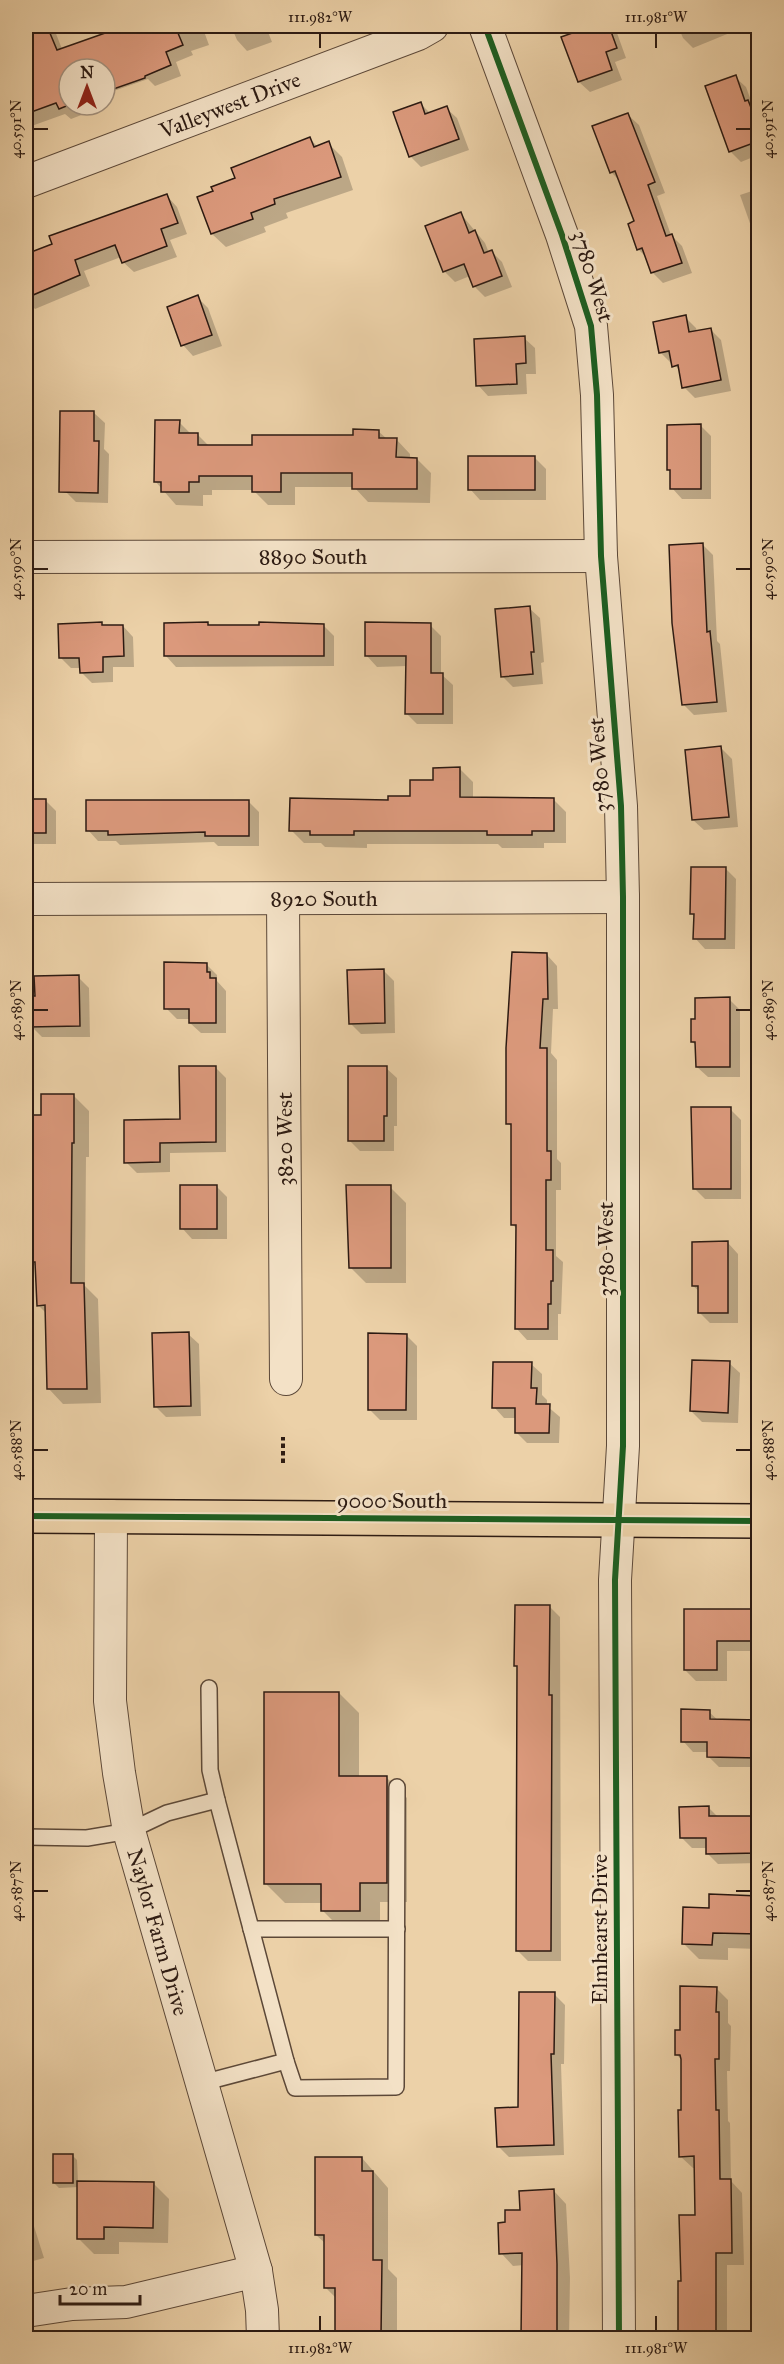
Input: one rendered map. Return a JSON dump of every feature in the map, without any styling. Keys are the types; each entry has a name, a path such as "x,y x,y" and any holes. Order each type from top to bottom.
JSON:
{"main road":[{"name":"9000 South","path":"26,1516 759,1521"}],"street":[{"name":"Valleywest Drive","path":"26,182 418,34 432,26"},
{"name":"3780 West","path":"485,26 562,235 591,326 597,395 601,556 621,806 623,1446 619,1520"},
{"name":"8890 South","path":"26,557 601,556"},
{"name":"8920 South","path":"26,899 623,897"},
{"name":"3820 West","path":"283,899 286,1379"},
{"name":"Naylor Farm Drive","path":"111,1516 110,1701 129,1831 256,2271 262,2310 263,2338"},
{"name":"Elmhearst Drive","path":"619,1520 615,1580 619,2338"},
{"path":"26,2311 47,2306 138,2300 256,2271"}],"lane":[{"path":"209,1689 210,1770 295,2088 396,2087 397,1787"},
{"path":"26,1838 87,1838 129,1831 167,1813 217,1800"},
{"path":"251,1929 397,1929"},
{"path":"202,2083 286,2061"}],"path":[{"path":"283,1437 283,1463"}],"building":[{"path":"26,26 47,26 57,50 125,26 175,26 183,45 166,52 171,65 145,78 117,88 117,57 57,57 57,105 56,103 26,114"},
{"path":"592,26 609,26 617,48 606,52 612,70 578,82 561,37"},
{"path":"736,75 745,101 748,100 759,128 759,141 729,152 705,86"},
{"path":"421,102 425,114 447,106 459,139 409,157 393,112"},
{"path":"628,113 655,182 648,185 666,236 672,234 682,263 651,273 642,248 637,250 628,224 634,221 615,171 610,173 592,126"},
{"path":"310,137 314,147 329,141 341,177 274,199 275,204 251,213 253,219 211,234 197,197 213,191 211,187 235,178 231,168"},
{"path":"167,194 178,223 161,229 167,246 122,263 115,245 75,260 80,275 26,298 26,254 52,244 49,236"},
{"path":"461,212 469,233 475,230 484,253 492,250 502,276 473,287 464,264 443,272 425,226"},
{"path":"198,295 212,335 181,346 167,307"},
{"path":"686,315 689,332 711,328 721,380 682,388 678,365 672,367 669,351 659,353 653,322"},
{"path":"525,336 526,363 516,364 517,384 476,386 474,339"},
{"path":"60,411 94,411 94,441 99,441 98,493 59,492"},
{"path":"155,420 180,420 179,433 198,433 198,445 252,445 252,435 353,435 353,429 379,430 379,438 397,438 396,457 417,458 417,489 352,489 352,473 281,473 281,492 252,492 252,476 199,476 199,482 189,482 189,492 161,492 161,482 154,482"},
{"path":"701,424 701,489 670,489 670,470 667,470 667,425"},
{"path":"468,456 535,456 535,490 468,490"},
{"path":"703,543 707,632 710,631 717,702 682,705 672,623 669,545"},
{"path":"530,606 534,652 531,652 533,674 501,677 495,609"},
{"path":"102,622 102,625 123,625 124,656 103,657 103,672 80,673 79,658 59,658 58,624"},
{"path":"208,622 208,625 259,625 259,622 324,624 324,656 164,656 164,623"},
{"path":"365,622 431,623 431,673 443,673 443,714 405,714 406,656 365,656"},
{"path":"721,746 729,817 692,820 685,750"},
{"path":"460,767 460,797 554,798 554,831 532,831 532,835 487,835 487,831 354,831 354,835 310,835 310,831 289,831 290,798 388,800 388,796 410,796 410,780 433,780 433,768"},
{"path":"26,799 46,799 46,833 26,833"},
{"path":"86,800 249,800 249,836 205,836 205,832 108,835 108,831 86,831"},
{"path":"691,867 726,867 725,939 693,939 694,914 690,914"},
{"path":"512,952 547,953 548,999 543,999 540,1048 547,1048 547,1151 551,1151 551,1180 546,1180 546,1250 553,1250 553,1281 551,1281 551,1304 548,1304 548,1329 515,1329 516,1225 511,1225 511,1124 506,1124 506,1048"},
{"path":"164,962 207,963 210,978 216,978 216,1023 189,1023 189,1009 164,1009"},
{"path":"384,969 385,1023 349,1024 347,970"},
{"path":"79,975 80,1026 29,1027 29,996 35,996 34,976"},
{"path":"730,997 730,1067 696,1067 695,1042 691,1042 691,1019 695,1019 695,998"},
{"path":"179,1066 216,1066 216,1142 160,1143 160,1162 124,1163 124,1120 180,1119"},
{"path":"348,1066 387,1066 387,1116 384,1116 384,1141 348,1141"},
{"path":"41,1094 74,1094 71,1283 84,1283 87,1389 47,1389 45,1305 37,1306 35,1262 29,1262 28,1115 41,1115"},
{"path":"691,1107 731,1107 731,1189 693,1189"},
{"path":"180,1185 217,1185 217,1229 180,1229"},
{"path":"346,1185 391,1185 391,1268 349,1268"},
{"path":"728,1241 728,1313 698,1313 698,1286 692,1286 692,1242"},
{"path":"189,1332 191,1406 154,1407 152,1333"},
{"path":"368,1333 407,1334 406,1410 368,1410"},
{"path":"692,1360 730,1361 728,1413 690,1411"},
{"path":"493,1362 532,1362 531,1388 537,1388 536,1404 550,1404 549,1433 515,1433 515,1408 492,1408"},
{"path":"515,1605 550,1605 551,1951 516,1951 517,1666 514,1666"},
{"path":"684,1609 759,1609 759,1641 717,1641 717,1670 684,1670"},
{"path":"264,1692 339,1692 339,1776 387,1776 387,1883 360,1883 360,1911 321,1911 321,1884 264,1884"},
{"path":"681,1709 710,1710 710,1719 759,1720 759,1758 707,1757 707,1742 681,1742"},
{"path":"709,1806 709,1816 759,1816 759,1853 706,1854 706,1838 680,1838 679,1807"},
{"path":"709,1894 759,1896 759,1934 713,1933 712,1945 682,1944 683,1907 709,1908"},
{"path":"680,1986 717,1987 719,2059 715,2059 716,2110 719,2110 720,2179 731,2179 732,2253 716,2253 716,2338 678,2338 678,2281 681,2281 679,2215 695,2215 694,2156 679,2157 678,2110 681,2110 681,2059 680,2055 675,2055 675,2030 680,2030"},
{"path":"519,1992 555,1992 554,2054 551,2054 554,2145 497,2147 495,2108 518,2107"},
{"path":"53,2154 73,2154 73,2183 53,2183"},
{"path":"315,2157 362,2157 362,2171 373,2171 373,2260 382,2260 381,2336 335,2336 335,2288 324,2288 324,2235 315,2235"},
{"path":"77,2181 154,2182 153,2228 104,2227 104,2239 77,2239"},
{"path":"554,2189 557,2338 521,2338 522,2253 499,2254 498,2223 505,2222 505,2210 520,2210 519,2191"}],"cycle path":[{"path":"485,26 562,235 591,326 597,395 601,556 621,806 623,1446 615,1580 619,2338"},
{"path":"26,1516 758,1521"}]}
